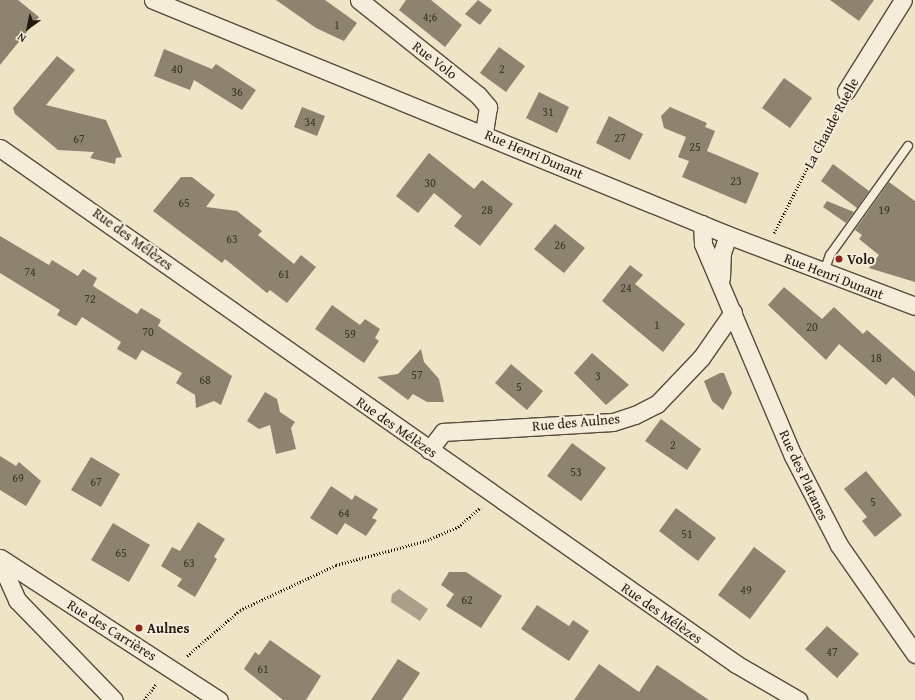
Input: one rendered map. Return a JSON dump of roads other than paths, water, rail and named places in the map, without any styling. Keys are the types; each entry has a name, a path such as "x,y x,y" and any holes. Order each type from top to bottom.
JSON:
{"street":[{"name":"Rue Henri Dunant","path":"154,0 484,133 728,235 915,306"},
{"name":"Rue Volo","path":"358,0 478,95 488,107 484,133"},
{"name":"La Chaude Ruelle","path":"846,91 903,0"},
{"name":"Rue des Mélèzes","path":"0,148 91,209 429,450 736,664 798,700"},
{"name":"Rue des Platanes","path":"702,224 703,244 721,280 793,456 839,546 915,654"},
{"name":"Rue des Platanes","path":"721,280 722,253 728,235"},
{"name":"Rue des Aulnes","path":"429,450 443,432 613,422 635,415 657,404 701,358 734,312"},
{"name":"Rue des Carrières","path":"3,560 176,670 219,700"},
{"name":"Rue des Carrières","path":"3,560 5,573 17,600 114,700"}],"lane":[{"path":"824,272 830,255 908,146"}],"place":[{"name":"Volo","path":"839,259"},
{"name":"Aulnes","path":"139,628"}]}
